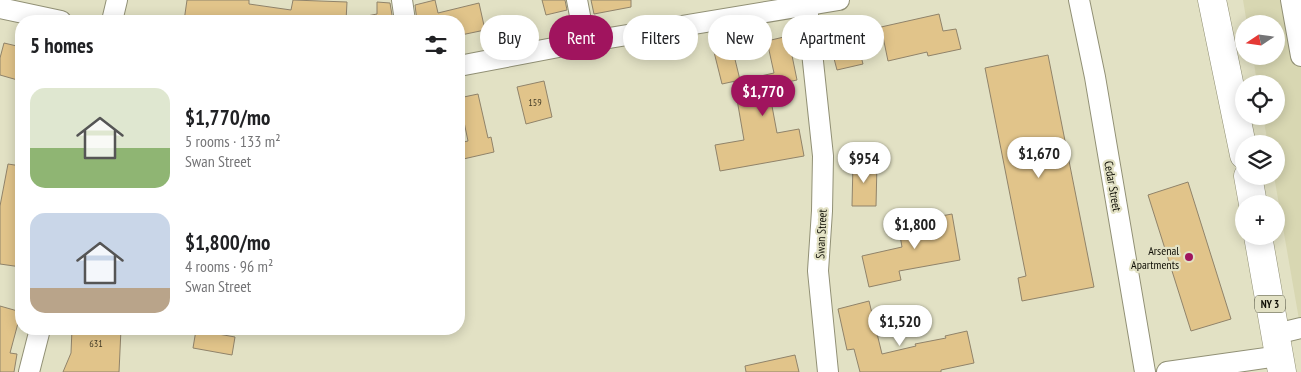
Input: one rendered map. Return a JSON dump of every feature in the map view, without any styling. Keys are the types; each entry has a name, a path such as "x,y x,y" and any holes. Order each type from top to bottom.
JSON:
{"highway":[{"path":"1212,0 1240,135"},
{"name":"NY 3","path":"1260,245 1284,348"}],"street":[{"path":"113,15 117,0"},
{"path":"402,0 404,15"},
{"path":"577,0 580,15"},
{"path":"613,37 839,0"},
{"name":"Cedar Street","path":"1080,0 1146,372"},
{"path":"1291,0 1301,56"},
{"name":"Swan Street","path":"807,6 823,156 818,271 828,372"},
{"path":"0,8 33,15"},
{"path":"465,65 549,49"},
{"path":"28,372 38,335"},
{"path":"1167,372 1284,348"}],"shaded area":[{"path":"1243,0 1301,0 1301,331 1285,239 1285,195 1277,195 1276,185 1285,185 1285,135 1266,135 1265,125 1285,125 1285,75 1256,75 1254,65 1285,65 1285,15 1246,15"}],"building":[{"path":"187,0 249,0 249,4 291,10 293,0 347,2 346,15 185,15"},
{"path":"435,0 438,13 479,3 482,15 480,15 480,31 465,34 465,15 416,15 415,5"},
{"path":"542,0 565,0 567,10 546,15"},
{"path":"591,0 631,0 631,7 594,14"},
{"path":"377,2 390,3 392,15 372,15 377,14"},
{"path":"939,14 943,31 956,29 961,49 928,56 927,52 888,61 884,42 884,26"},
{"path":"782,37 782,60 793,60 797,80 783,83 784,87 769,90 777,133 799,129 804,156 720,171 715,145 744,140 734,82 774,73 771,60 772,40"},
{"path":"4,43 15,46 15,79 0,75 0,58"},
{"path":"1048,55 1094,287 1022,301 1018,278 1026,276 985,68"},
{"path":"716,60 735,60 740,80 722,84"},
{"path":"834,60 862,60 863,64 837,70"},
{"path":"544,81 552,117 526,124 517,87"},
{"path":"478,94 488,138 491,137 494,152 465,159 465,142 468,141 465,127 465,97"},
{"path":"853,162 877,163 876,206 852,206"},
{"path":"8,164 15,165 15,266 0,264 0,206"},
{"name":"Arsenal Apartments","path":"1188,182 1231,319 1191,331 1148,195"},
{"path":"952,214 960,260 899,271 901,280 869,287 862,256 902,247 898,224"},
{"path":"869,301 882,354 967,331 974,363 941,370 941,372 860,372 854,349 847,350 838,309"},
{"path":"0,306 15,310 15,334 10,353 17,354 14,372 0,372"},
{"path":"72,335 121,335 119,372 63,372 71,353"},
{"path":"195,335 235,337 232,355 193,348"},
{"path":"795,355 799,372 746,372 745,366"}],"place":[{"name":"Arsenal Apartments","path":"1189,257"}]}
